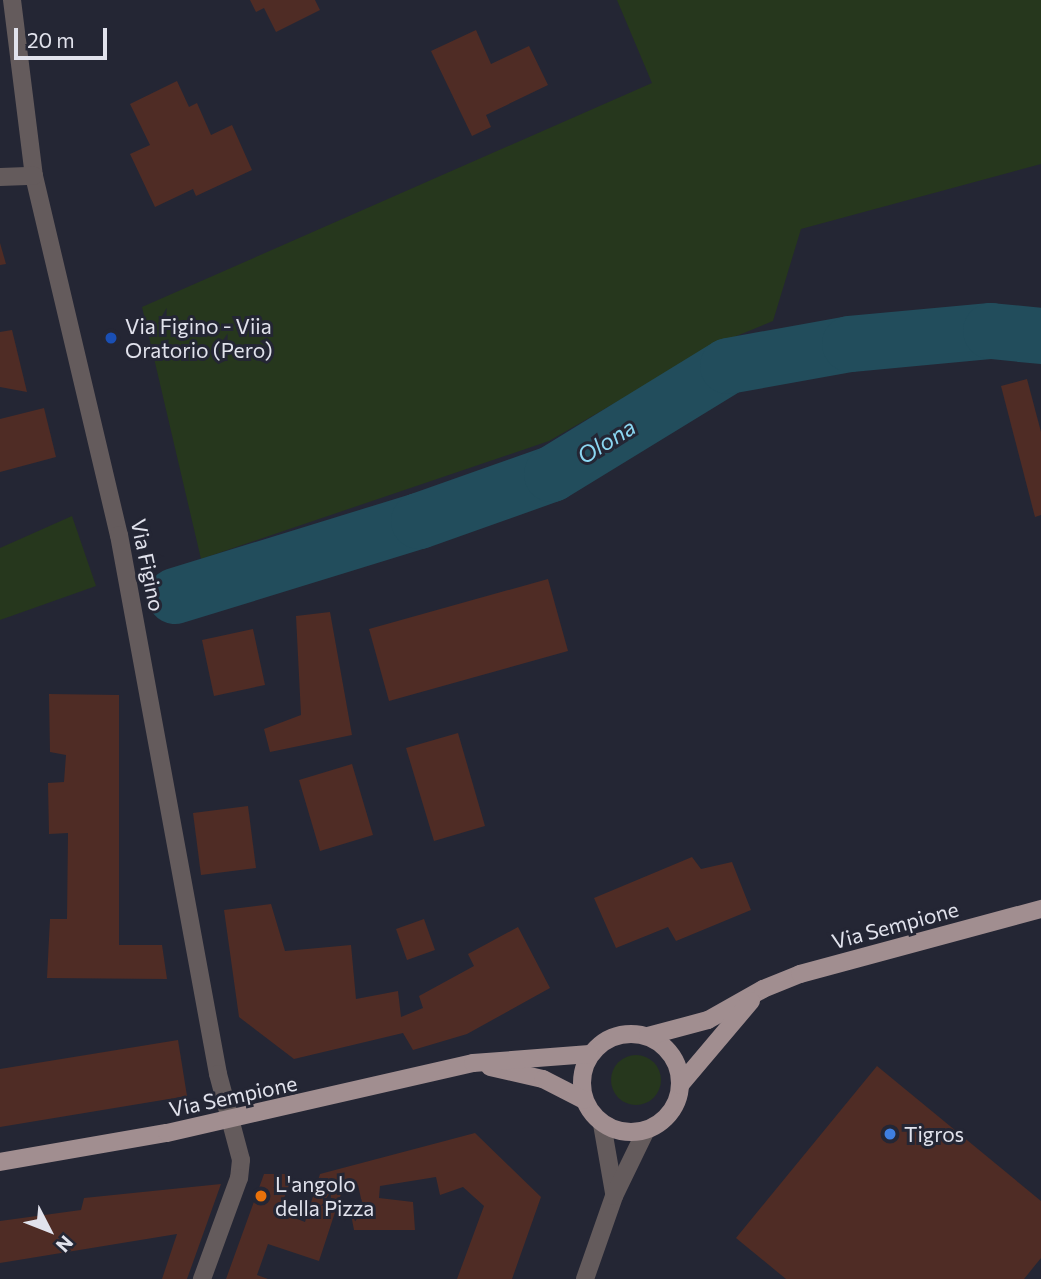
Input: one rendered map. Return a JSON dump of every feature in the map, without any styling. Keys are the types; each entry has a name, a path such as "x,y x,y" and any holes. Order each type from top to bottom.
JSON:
{"main road":[{"name":"Via Sempione","path":"648,1036 708,1020 763,989 800,974 1041,909"},
{"name":"Via Sempione","path":"680,1085 763,989"},
{"path":"616,1036 648,1036 673,1057 680,1085 670,1113 646,1130 616,1131 602,1124 584,1100 583,1069 590,1055 616,1036"},
{"name":"Via Sempione","path":"0,1162 230,1119 473,1063 590,1055"},
{"name":"Via Sempione","path":"473,1063 543,1079 584,1100"}],"street":[{"name":"Via Figino","path":"12,0 34,176 119,535 230,1119 241,1160 239,1178 202,1279"},
{"name":"Via Figino","path":"16,22 19,0"},
{"path":"0,177 34,176"},
{"path":"602,1124 614,1196"},
{"path":"585,1279 614,1196 646,1130"}],"green space":[{"path":"617,0 1041,0 1041,164 801,229 773,321 717,344 549,441 201,559 142,307 652,83"},
{"path":"72,516 96,586 0,620 0,548"},
{"path":"636,1055 653,1063 661,1080 653,1097 636,1105 619,1097 611,1080 619,1063"}],"building":[{"path":"250,0 315,0 320,10 276,32 264,8 256,12"},
{"path":"476,30 491,64 529,46 548,85 486,115 491,127 472,136 431,51"},
{"path":"177,81 189,107 197,103 211,135 232,125 252,170 196,196 193,189 155,207 130,154 150,145 130,104"},
{"path":"0,243 6,264 0,265"},
{"path":"12,330 27,392 0,387 0,332"},
{"path":"1027,379 1041,432 1041,515 1035,517 1001,386"},
{"path":"44,408 56,457 0,472 0,419"},
{"path":"548,579 568,651 389,701 369,629"},
{"path":"330,612 352,735 270,752 264,729 301,715 296,616"},
{"path":"253,629 265,685 214,696 202,640"},
{"path":"49,694 119,695 119,945 162,945 167,979 47,978 50,919 67,919 68,833 49,834 48,783 64,782 66,755 50,752"},
{"path":"458,733 485,826 434,841 406,748"},
{"path":"352,764 373,835 320,851 299,780"},
{"path":"248,806 256,868 201,875 193,813"},
{"path":"692,857 701,869 732,862 751,910 676,941 668,927 616,948 594,898"},
{"path":"271,904 285,951 351,945 356,999 398,991 401,1017 423,1008 419,996 474,966 468,954 518,927 550,988 467,1034 413,1050 403,1033 294,1059 239,1017 224,910"},
{"path":"424,919 435,950 407,960 396,929"},
{"path":"178,1040 187,1096 0,1127 0,1069"},
{"name":"Tigros","path":"877,1066 1041,1201 1041,1258 1024,1279 786,1279 736,1238"},
{"path":"475,1133 541,1197 512,1279 457,1279 484,1206 463,1187 440,1195 436,1177 380,1186 379,1198 413,1202 415,1230 354,1230 349,1204 362,1203 358,1185 343,1188 319,1261 268,1244 257,1275 268,1279 226,1279 264,1174 293,1174 279,1212 305,1222 320,1174"},
{"path":"221,1184 187,1279 162,1279 177,1234 0,1263 0,1221 81,1210 84,1198"}],"waterway":[{"name":"Olona","path":"175,596 419,521 552,474 728,366 850,344 991,331 1041,336"}],"place":[{"name":"Via Figino - Viia Oratorio (Pero)","path":"111,338"},
{"name":"Tigros","path":"890,1134"},
{"name":"L'angolo della Pizza","path":"261,1196"}]}
